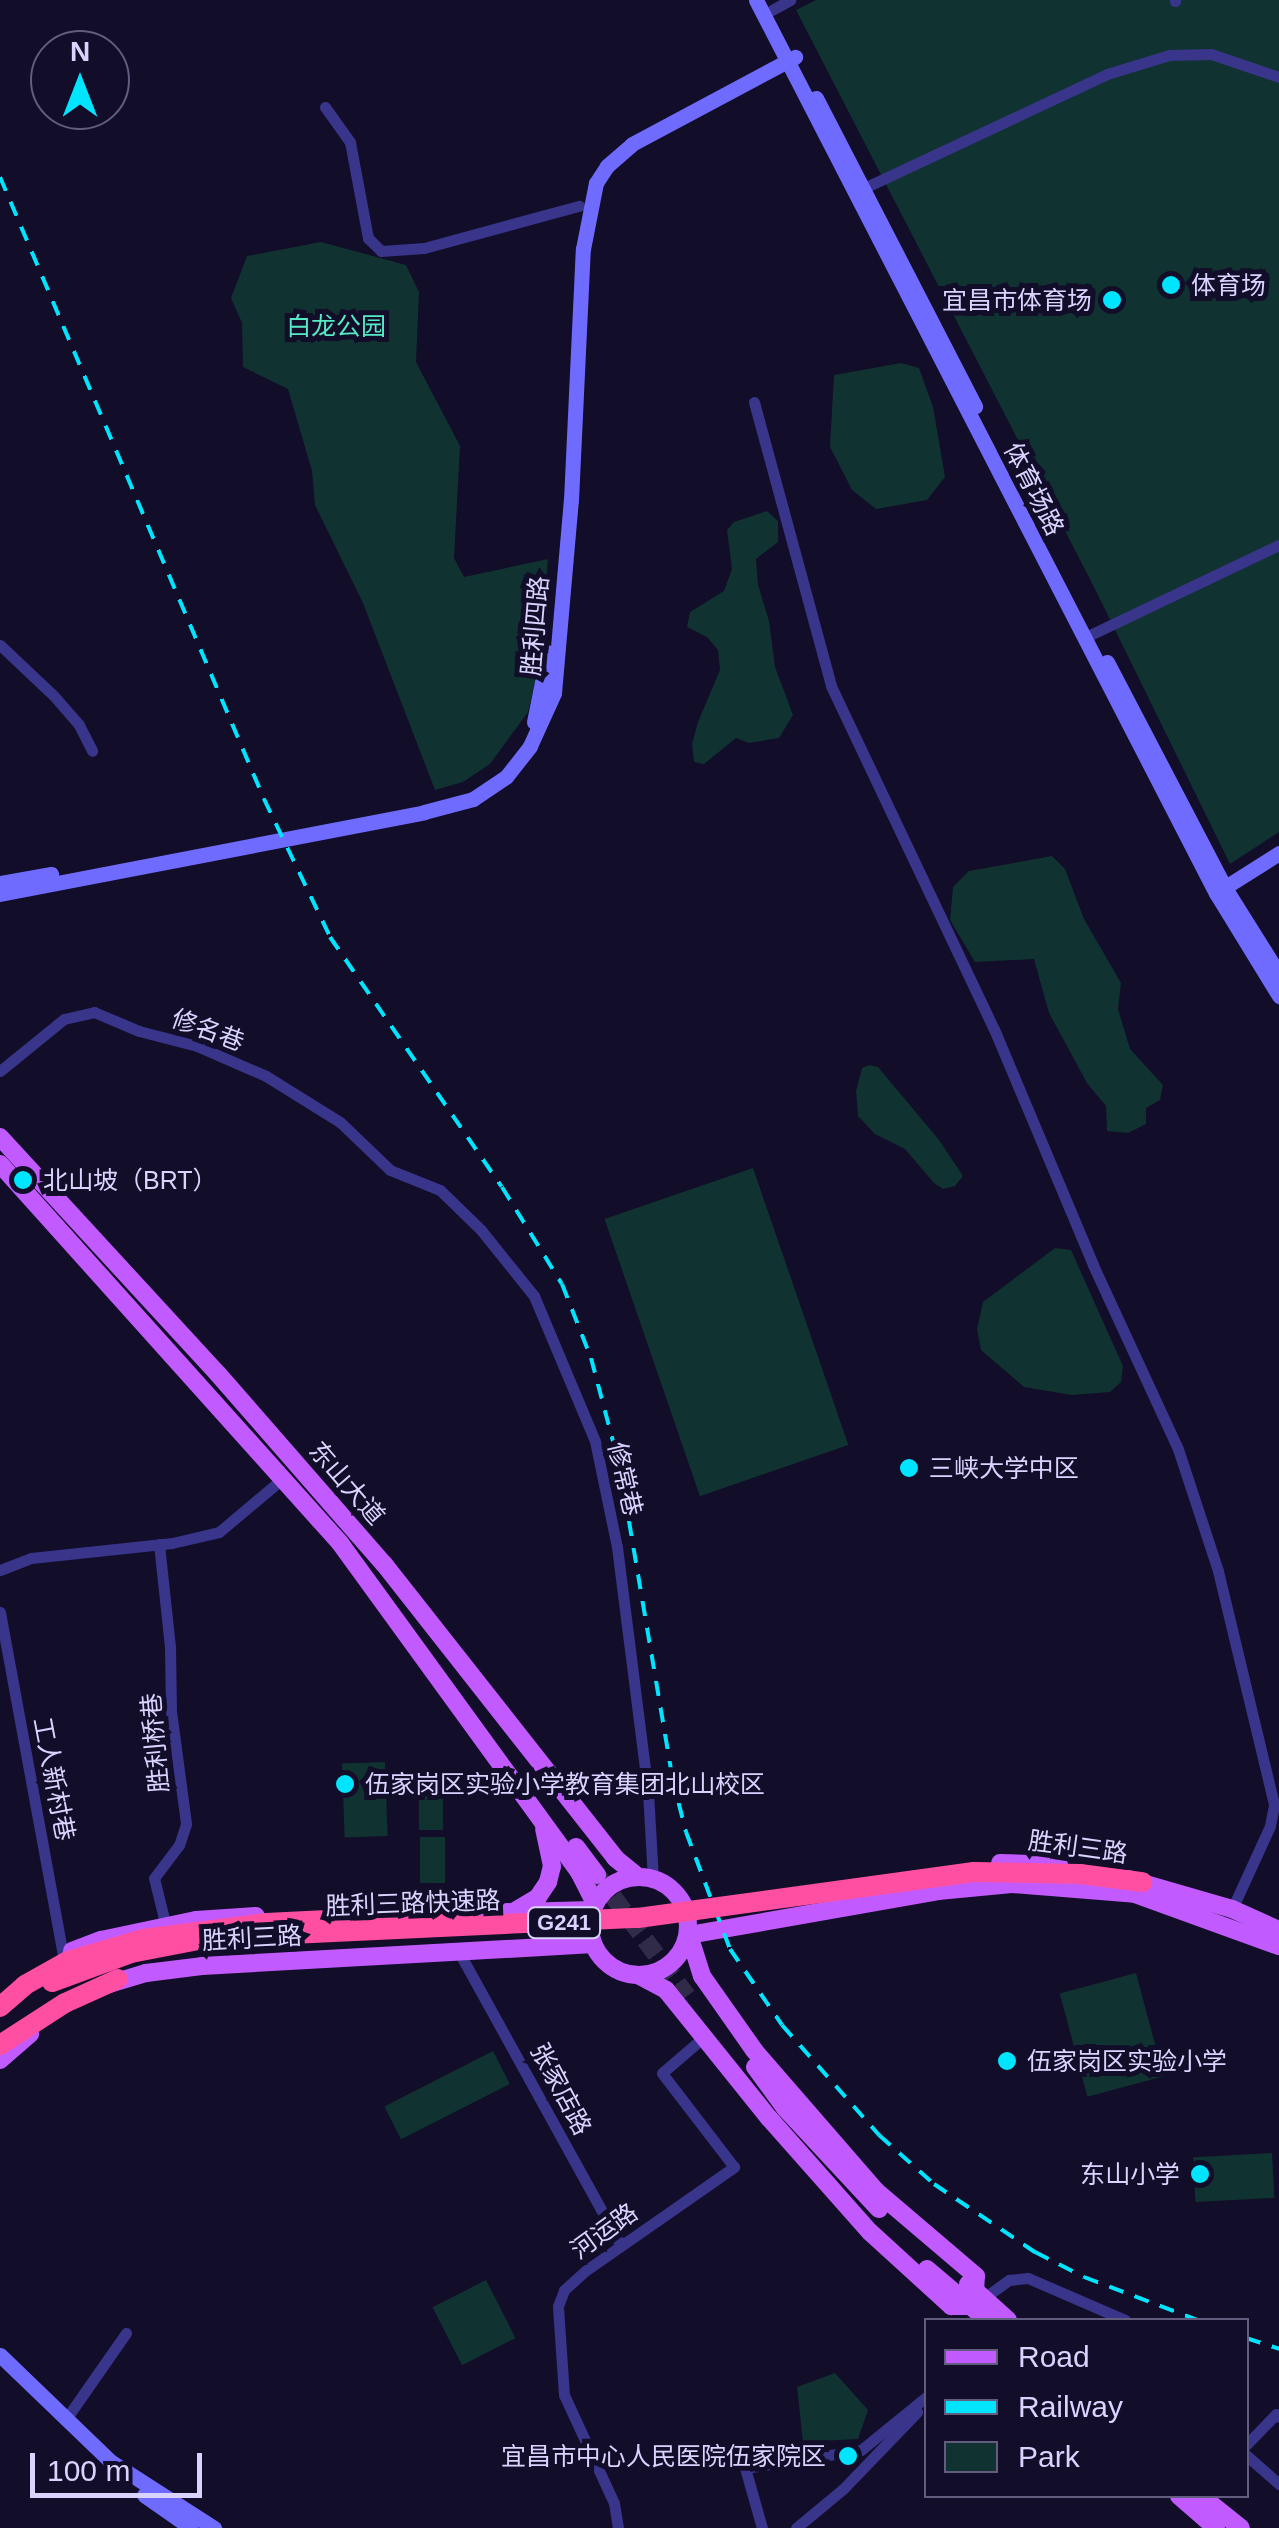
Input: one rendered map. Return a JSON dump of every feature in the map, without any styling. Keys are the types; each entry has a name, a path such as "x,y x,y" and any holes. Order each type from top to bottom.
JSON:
{"highway":[{"name":"胜利三路快速路","path":"55,1988 136,1962 207,1949 568,1936 713,1923 975,1880 1079,1878 1138,1888"},
{"path":"0,2009 26,1985 68,1961 143,1939 266,1923 448,1914"},
{"path":"0,2045 65,2003 118,1979"},
{"name":"G241","path":"0,2009 55,1988"},
{"name":"G241","path":"0,2029 55,1988"}],"main road":[{"name":"体育场路","path":"756,0 864,188 1221,890 1279,974"},
{"name":"体育场路","path":"769,5 789,56 1279,996"},
{"name":"胜利四路","path":"0,883 432,802 493,778 518,750 536,719 545,681 564,499 579,206 599,162 614,146 789,56"},
{"name":"胜利四路","path":"0,894 424,812 473,799 506,777 530,746 554,693 571,500 583,249 596,183 606,166 632,144 789,56"},
{"path":"1221,890 1279,852"},
{"name":"东山大道","path":"0,1138 356,1532 615,1858 645,1877"},
{"name":"东山大道","path":"0,1164 340,1543 579,1872 593,1906"},
{"path":"340,1543 350,1549 602,1871 356,1532"},
{"path":"514,1912 538,1897 548,1882 552,1866 541,1819"},
{"name":"胜利三路","path":"685,1907 996,1862 1081,1868 1279,1946"},
{"path":"645,1877 667,1884 685,1907 702,1976 754,2050 876,2191 976,2276 970,2293 951,2306 870,2232 769,2118 666,1990 611,1966 593,1944 593,1906 612,1884 645,1877"},
{"name":"胜利三路","path":"689,1935 976,1886 1138,1888 1232,1909 1279,1930"},
{"name":"胜利三路","path":"0,1994 63,1954 101,1940 166,1927 238,1917 514,1912 593,1906"},
{"path":"638,1975 674,1961 689,1935"},
{"name":"胜利三路","path":"0,2060 46,2022 118,1979 202,1966 593,1944"},
{"path":"692,1992 874,2226 1005,2318"},
{"path":"970,2293 986,2318"},
{"path":"0,2354 110,2461 214,2528"},
{"path":"0,2366 105,2467 191,2528"},
{"path":"1182,2498 1216,2528"},
{"path":"1204,2498 1240,2528"}],"street":[{"path":"769,5 790,0"},
{"path":"864,188 1106,74 1169,55 1211,54 1279,77"},
{"path":"326,107 350,142 368,238 381,252 424,248 579,206"},
{"path":"754,402 831,686 994,1028 1093,1265 1178,1449 1218,1572 1274,1805 1270,1826 1232,1909"},
{"path":"1092,634 1279,545"},
{"path":"0,645 54,696 92,751"},
{"name":"修名巷","path":"0,1071 64,1019 94,1012 139,1031 196,1046 266,1076 340,1122 390,1170"},
{"name":"修常巷","path":"390,1170 440,1190 481,1230 534,1296 595,1440 617,1547 648,1792 645,1877"},
{"path":"0,1570 70,1552 159,1544 219,1532 282,1478"},
{"name":"胜利桥巷","path":"159,1544 170,1647 171,1711 186,1824 179,1846 154,1878 166,1927"},
{"name":"工人新村巷","path":"0,1612 63,1954"},
{"name":"张家店路","path":"460,1954 621,2246"},
{"name":"河运路","path":"618,2528 614,2502 564,2395 557,2322 564,2290 734,2167 662,2072 704,2036"},
{"path":"970,2293 1028,2278 1120,2318"},
{"path":"66,2419 126,2333"},
{"path":"762,2528 746,2468 862,2450 924,2401"},
{"path":"796,2528 843,2489 924,2401"},
{"path":"1249,2442 1276,2414 1279,2417"},
{"path":"1249,2457 1279,2484"}],"green space":[{"name":"宜昌市体育场","path":"816,0 1279,0 1279,832 1230,864 1095,589 796,10"},
{"name":"白龙公园","path":"321,242 406,265 419,292 416,362 460,446 454,558 464,577 548,559 538,669 528,712 490,764 463,782 435,790 363,603 315,505 312,471 288,389 243,367 242,323 231,298 247,256"},
{"path":"901,363 919,368 933,407 945,477 927,500 876,509 852,490 830,447 834,375"},
{"path":"767,511 778,521 778,542 756,559 758,585 769,621 775,667 793,715 779,738 749,743 736,738 704,764 694,762 692,744 698,722 720,670 718,650 707,637 687,627 690,612 724,591 732,569 727,530 734,522"},
{"path":"1052,856 1065,869 1084,919 1121,983 1118,1009 1130,1049 1163,1085 1160,1100 1146,1108 1146,1124 1128,1133 1107,1131 1106,1106 1087,1083 1049,1013 1034,959 975,962 950,920 953,887 969,871"},
{"path":"878,1067 939,1140 963,1176 955,1186 943,1189 934,1183 905,1149 875,1134 858,1116 856,1091 862,1068"},
{"path":"753,1168 848,1445 700,1496 605,1219"},
{"path":"1055,1248 1071,1250 1123,1366 1121,1382 1110,1392 1072,1395 1024,1387 981,1350 977,1329 983,1302"},
{"path":"385,1762 388,1836 345,1837 342,1764"},
{"path":"419,1784 443,1784 443,1830 419,1830"},
{"path":"420,1837 445,1837 445,1883 420,1883"},
{"path":"1136,1973 1164,2076 1087,2097 1060,1993"},
{"path":"493,2051 510,2084 401,2139 384,2106"},
{"path":"1272,2153 1274,2198 1195,2202 1193,2157"},
{"path":"486,2280 516,2338 462,2365 433,2307"},
{"path":"835,2373 868,2410 858,2439 803,2442 797,2387"}],"tunnel":[{"path":"597,1875 687,1996"}],"railway":[{"path":"0,177 264,799 330,937 502,1187 562,1284 591,1358 620,1468 672,1777 686,1832 730,1949 782,2025 879,2135 934,2184 1035,2252 1084,2277 1192,2318"},
{"path":"1249,2339 1279,2349"}],"place":[{"name":"体育场","path":"1171,285"},
{"name":"宜昌市体育场","path":"1112,300"},
{"name":"北山坡（BRT）","path":"23,1180"},
{"name":"三峡大学中区","path":"909,1468"},
{"name":"伍家岗区实验小学教育集团北山校区","path":"345,1784"},
{"name":"伍家岗区实验小学","path":"1007,2061"},
{"name":"东山小学","path":"1200,2174"},
{"name":"宜昌市中心人民医院伍家院区","path":"848,2456"}]}
